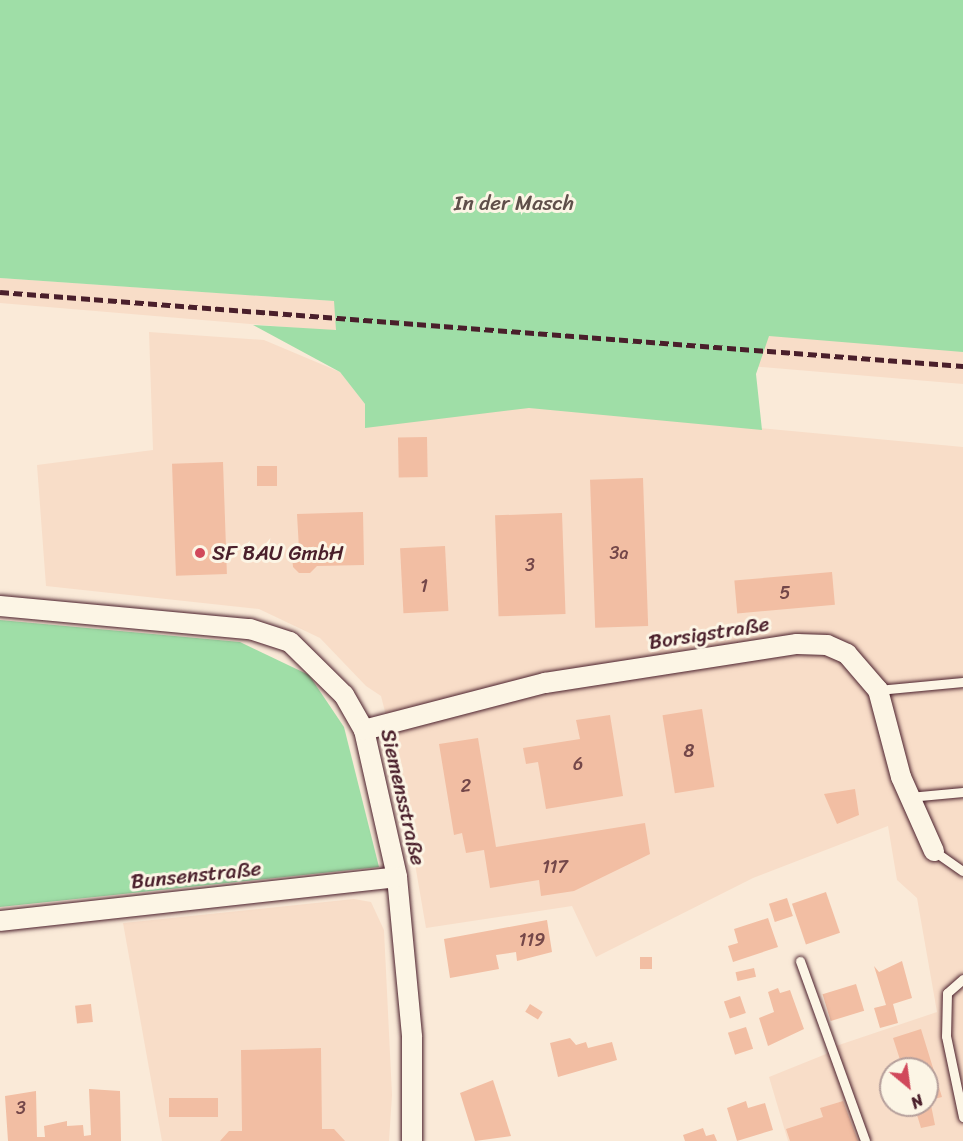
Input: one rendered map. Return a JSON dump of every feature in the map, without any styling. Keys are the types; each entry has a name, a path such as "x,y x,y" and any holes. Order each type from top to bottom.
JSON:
{"street":[{"name":"Siemensstraße","path":"0,606 250,629 290,642 344,695 364,730 397,877 411,1037 413,1141"},
{"name":"Borsigstraße","path":"364,730 545,683 797,644 827,645 847,654 878,690 909,797 934,851"},
{"name":"Bunsenstraße","path":"0,921 397,877"}],"lane":[{"path":"878,690 963,682"},
{"path":"909,797 963,792"},
{"path":"934,851 963,871"},
{"path":"800,961 865,1141"},
{"path":"963,979 947,993 946,1036 963,1117"}],"shaded area":[{"path":"0,278 963,344 963,384 0,303"},
{"path":"149,332 264,340 340,372 380,423 521,406 963,447 963,1141 788,1141 769,1077 826,1054 833,1047 937,1012 917,898 897,880 888,826 753,878 596,957 572,906 426,928 397,759 381,696 366,686 320,638 259,609 46,586 37,465 153,450"},
{"path":"354,899 371,902 384,930 392,1095 389,1141 162,1141 123,923"}],"green space":[{"name":"In der Masch","path":"0,0 963,0 963,352 769,336 756,374 762,430 529,408 365,428 365,404 340,372 253,325 336,330 334,301 0,278"},
{"path":"0,620 240,642 309,675 344,727 379,867 0,907"}],"building":[{"path":"427,437 428,477 399,478 398,438"},
{"path":"223,462 227,574 176,576 172,464"},
{"path":"257,466 277,466 277,486 257,486"},
{"path":"643,478 648,626 595,628 590,480"},
{"path":"363,512 364,565 317,566 310,573 299,573 293,567 292,556 299,549 297,514"},
{"path":"562,513 566,614 499,616 495,515"},
{"path":"445,546 448,611 403,613 400,548"},
{"path":"832,572 835,605 737,613 734,581"},
{"path":"702,709 714,787 675,793 662,715"},
{"path":"610,715 623,796 546,809 538,762 526,764 523,748 580,739 576,720"},
{"path":"478,738 496,847 645,823 650,854 574,891 541,896 539,880 490,888 484,850 466,853 462,833 454,835 439,744"},
{"path":"855,789 859,815 837,824 824,794"},
{"path":"826,892 840,933 806,944 792,904"},
{"path":"787,898 793,916 775,922 769,904"},
{"path":"768,918 778,947 733,962 728,946 738,943 734,929"},
{"path":"547,920 552,952 517,961 516,952 496,955 499,969 450,978 444,939"},
{"path":"640,957 652,957 652,969 640,969"},
{"path":"902,961 912,998 893,1004 898,1023 880,1028 874,1008 886,1005 874,966 879,972"},
{"path":"754,968 756,977 738,981 735,972"},
{"path":"856,984 864,1011 831,1021 823,994"},
{"path":"778,988 780,993 790,990 804,1029 768,1046 759,1018 774,1012 768,992"},
{"path":"740,996 746,1013 730,1019 724,1002"},
{"path":"91,1004 93,1022 77,1024 75,1006"},
{"path":"530,1004 543,1012 538,1020 525,1012"},
{"path":"746,1027 753,1049 735,1055 728,1033"},
{"path":"921,1029 930,1057 899,1057 893,1038"},
{"path":"570,1038 576,1045 586,1042 588,1048 612,1042 617,1060 558,1077 550,1043"},
{"path":"321,1048 322,1129 334,1129 345,1141 220,1141 229,1131 242,1131 241,1050"},
{"path":"493,1080 511,1136 475,1141 460,1093"},
{"path":"89,1089 120,1091 121,1141 8,1141 5,1096 36,1091 37,1137 45,1137 44,1126 67,1121 67,1126 83,1125 84,1136 91,1135"},
{"path":"169,1098 218,1098 218,1117 169,1117"},
{"path":"746,1101 748,1108 765,1103 773,1130 737,1141 727,1108"},
{"path":"843,1101 858,1141 790,1141 786,1129 823,1117 820,1108"},
{"path":"918,1117 933,1117 935,1125 921,1128"},
{"path":"703,1128 706,1136 714,1134 717,1141 685,1141 683,1135"}],"railway":[{"path":"0,292 963,366"}],"place":[{"name":"SF BAU GmbH","path":"200,553"}]}
